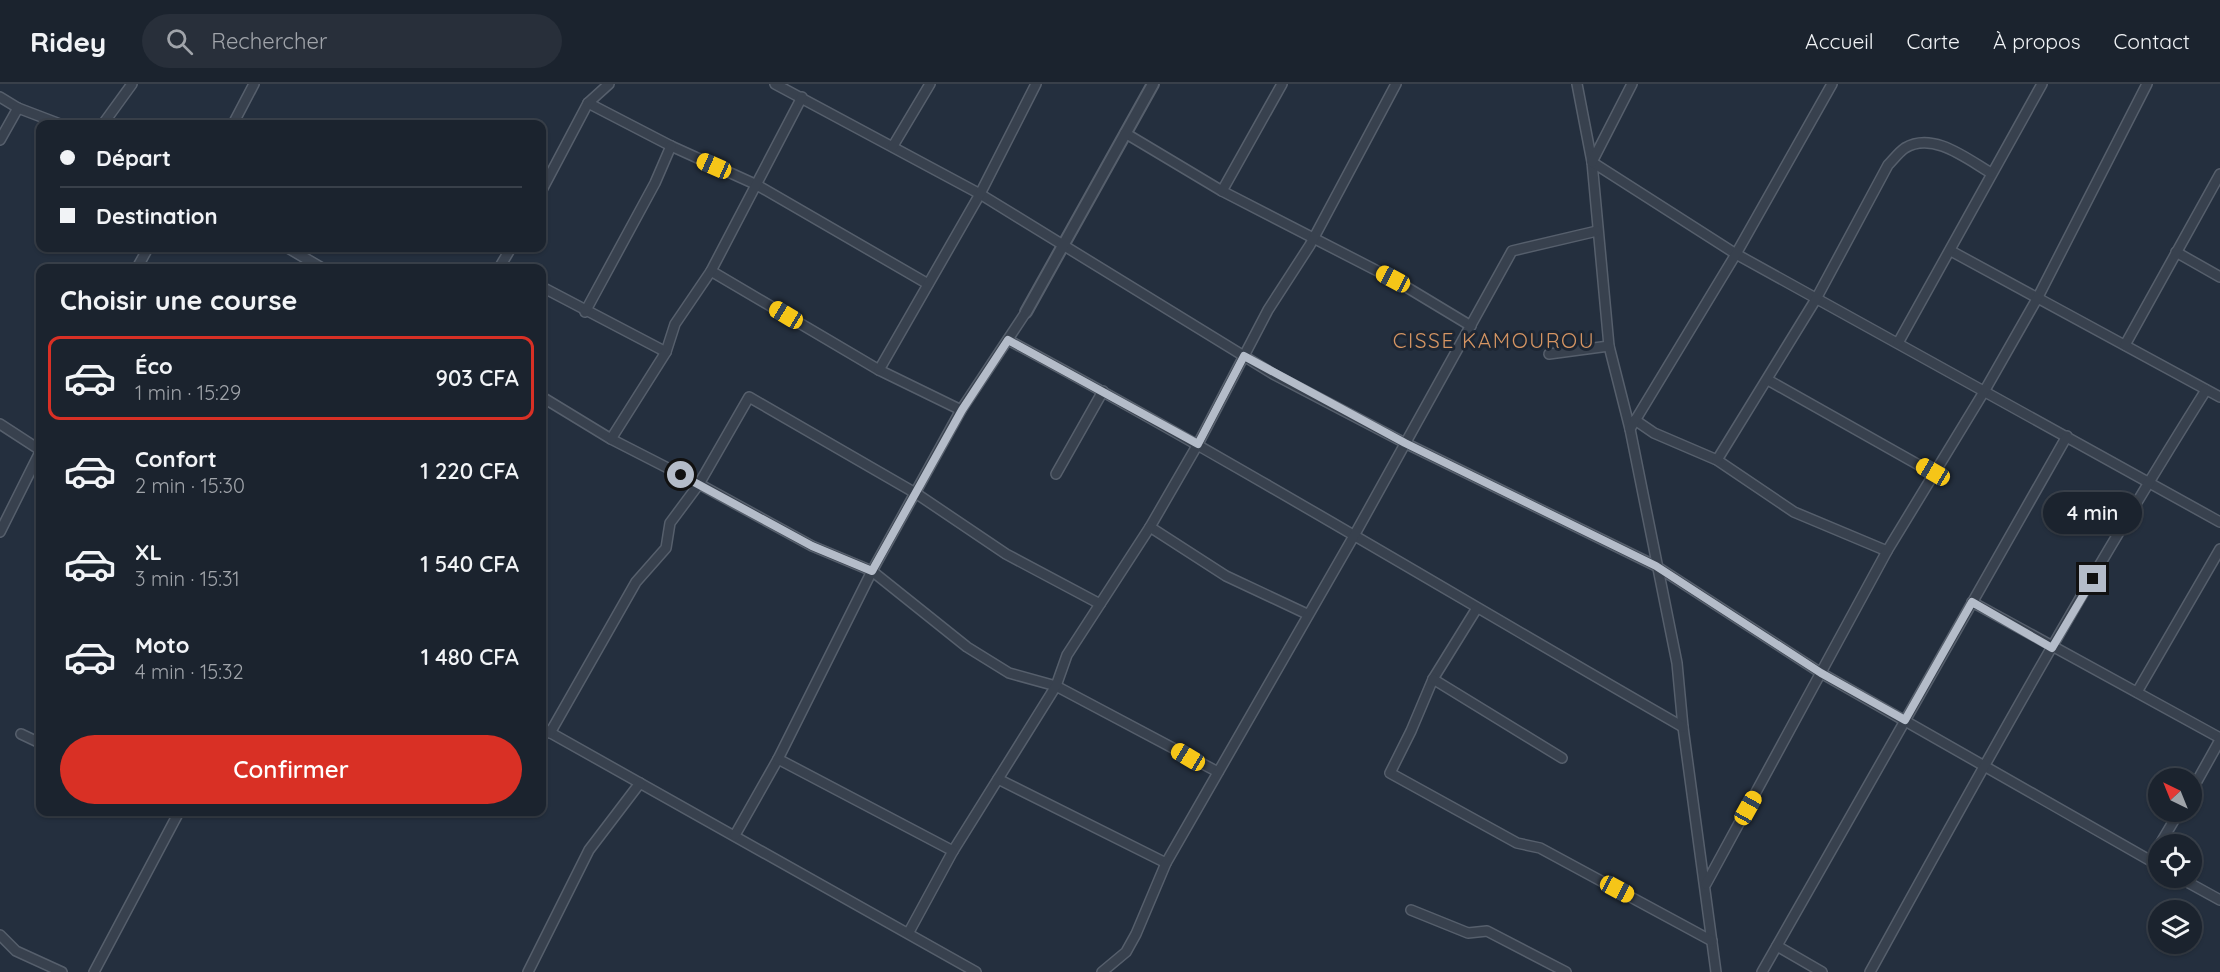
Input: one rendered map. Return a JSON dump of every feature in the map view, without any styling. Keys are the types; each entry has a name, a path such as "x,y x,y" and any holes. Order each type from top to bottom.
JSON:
{"street":[{"path":"106,120 132,84"},
{"path":"234,120 254,84"},
{"path":"546,182 588,103 609,84"},
{"path":"775,84 980,194 1244,356 1405,443 1656,566 1821,673 1905,720 1983,768 2148,859"},
{"path":"893,146 930,84"},
{"path":"879,370 980,194 1036,84"},
{"path":"735,835 778,759 872,571 962,410 1026,312 1153,84"},
{"path":"1222,191 1282,84"},
{"path":"909,932 953,851 1056,686 1067,655 1150,527 1198,444 1268,310 1314,237 1396,84"},
{"path":"1577,84 1592,162 1609,346 1630,429 1677,663 1683,728 1706,884 1716,972"},
{"path":"1592,162 1632,84"},
{"path":"1630,429 1736,254 1832,84"},
{"path":"1898,343 1951,251 1991,172 2043,84"},
{"path":"1706,884 1887,551 1985,390 2038,297 2147,84"},
{"path":"0,97 18,108 50,120"},
{"path":"611,439 666,352 675,324 711,271 802,98"},
{"path":"588,103 671,146 757,185 928,284"},
{"path":"0,140 18,108"},
{"path":"1125,133 1222,191 1393,279 1471,326"},
{"path":"1717,460 1816,299 1888,165 1905,148 1924,142 1943,146 1991,172"},
{"path":"585,312 654,183 671,146"},
{"path":"1592,162 1736,254 2220,522"},
{"path":"2125,345 2220,174"},
{"path":"1102,972 1126,952 1166,863 1355,534 1512,251 1597,231"},
{"path":"1951,251 2220,397"},
{"path":"295,252 315,264"},
{"path":"2176,252 2220,278"},
{"path":"711,271 879,370 962,410"},
{"path":"546,288 585,312 666,352"},
{"path":"1008,340 1198,444 1355,534 1683,728"},
{"path":"1549,354 1609,346"},
{"path":"1768,380 1933,472"},
{"path":"1870,972 2052,648 2148,482 2206,390"},
{"path":"1056,474 1103,391"},
{"path":"976,972 909,932 546,730 636,582 666,548 670,523 699,483 749,397 917,494 1006,554 1100,604"},
{"path":"546,399 611,439 699,483 812,546 872,571 967,647 1010,673 1056,686 1218,772"},
{"path":"1635,420 1654,433 1717,460 1794,512 1887,551"},
{"path":"0,424 36,448"},
{"path":"1762,972 2067,436"},
{"path":"0,532 36,459"},
{"path":"1150,527 1226,576 1307,614"},
{"path":"2137,692 2220,549"},
{"path":"1972,602 2220,739 2202,772"},
{"path":"1477,608 1432,679 1411,731 1390,772 1517,843 1540,848 1712,941"},
{"path":"1432,679 1562,758"},
{"path":"21,734 36,741"},
{"path":"778,759 953,851"},
{"path":"999,779 1166,863"},
{"path":"528,972 589,850 640,783"},
{"path":"94,972 177,816"},
{"path":"2198,888 2220,900"},
{"path":"1411,910 1468,933 1487,931 1566,972"},
{"path":"0,935 16,951 62,972"},
{"path":"1777,946 1822,972"}],"district":[{"name":"CISSE KAMOUROU","path":"1494,341"}],"route":[{"path":"681,475 812,546 872,571 962,410 1008,340 1198,444 1244,356 1273,374 1405,443 1656,566 1821,673 1905,720 1972,602 2052,648 2093,579"}]}
